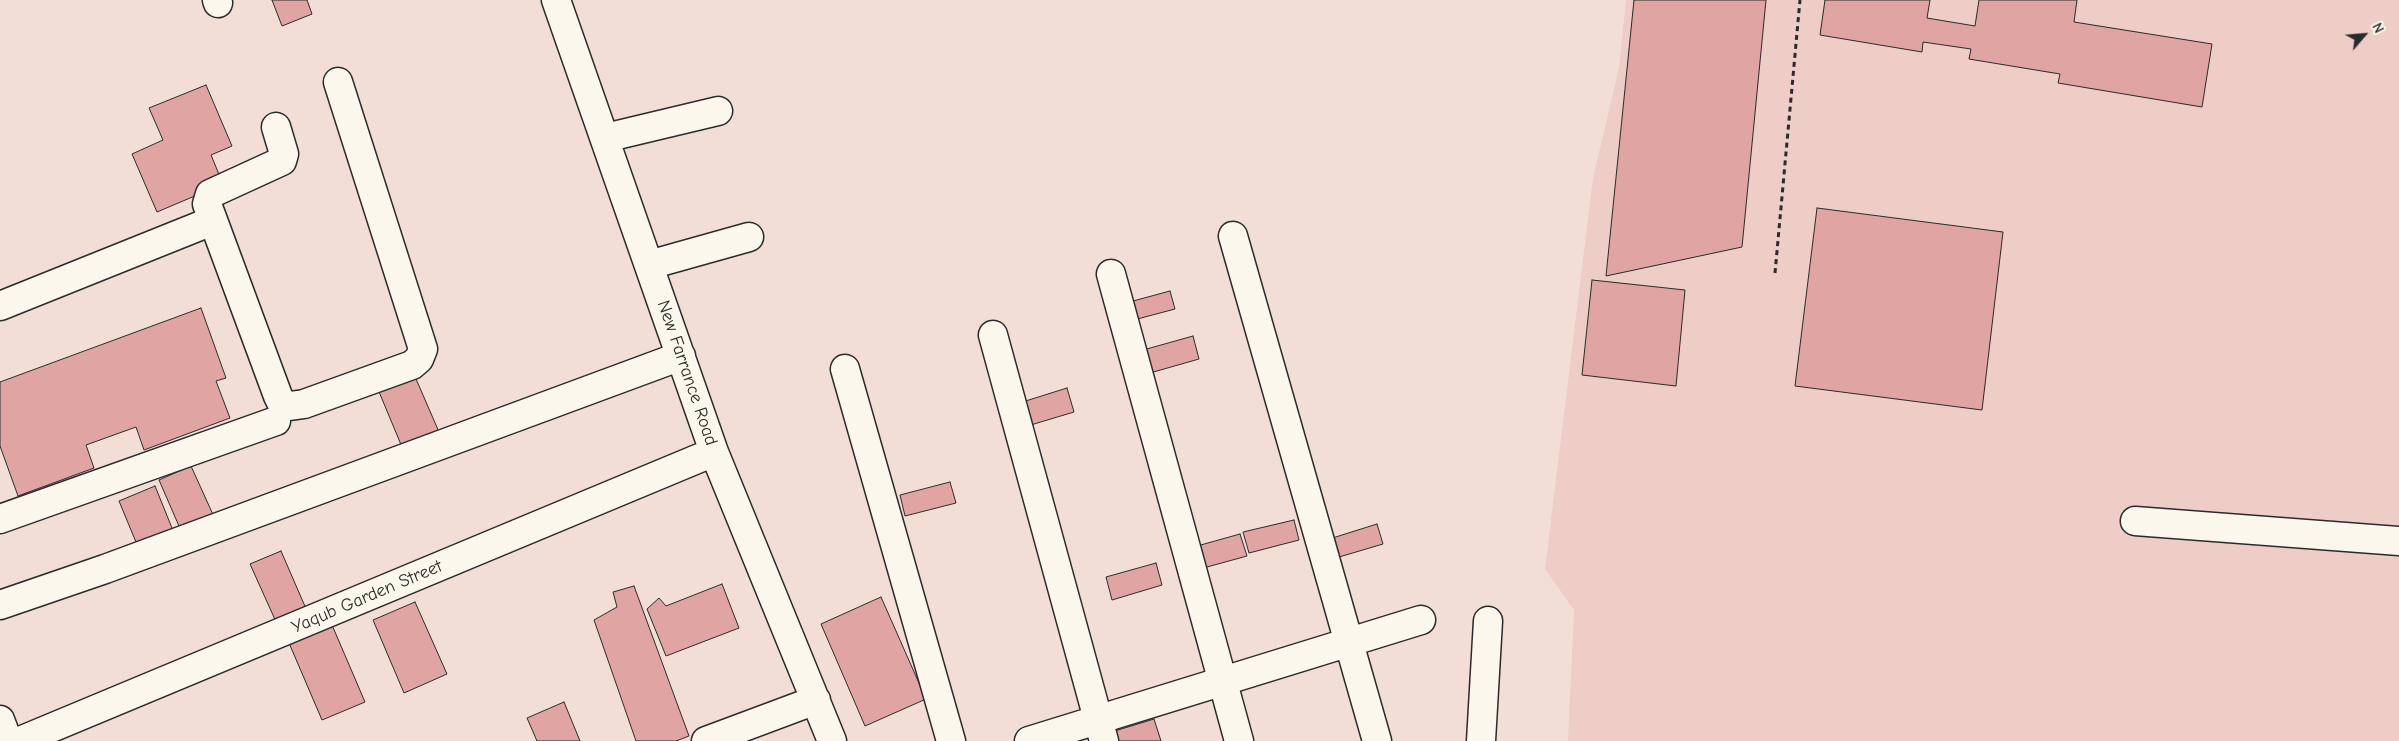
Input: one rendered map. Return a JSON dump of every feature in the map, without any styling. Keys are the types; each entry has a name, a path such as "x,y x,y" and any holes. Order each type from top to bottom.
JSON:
{"street":[{"name":"New Farrance Road","path":"556,0 714,452 832,741"},
{"path":"276,127 284,154 282,161 210,194 207,204 281,402 290,406 304,404 412,365 422,354 422,342 338,82"},
{"path":"605,138 718,112"},
{"path":"0,306 212,221"},
{"path":"1232,236 1377,741"},
{"path":"649,265 748,237"},
{"path":"1111,274 1238,741"},
{"path":"993,336 1101,730"},
{"path":"0,605 105,569 680,356"},
{"path":"845,369 951,741"},
{"path":"0,519 276,422"},
{"name":"Yaqub Garden Street","path":"20,741 714,452"},
{"path":"2135,521 2399,541"},
{"path":"1028,741 1101,730 1222,682 1421,620"},
{"path":"1481,741 1488,621"},
{"path":"706,741 816,700"},
{"path":"0,720 8,741"}],"path":[{"path":"1775,273 1800,0"}],"shaded area":[{"path":"1626,0 2399,0 2399,741 1568,741 1574,610 1545,569 1593,178 1619,68"}],"building":[{"path":"272,0 307,0 312,14 282,26"},
{"path":"1634,0 1766,0 1742,247 1606,276"},
{"path":"1825,0 1930,0 1927,18 1975,26 1979,0 2077,0 2074,22 2212,44 2202,107 2058,83 2060,74 1969,59 1971,49 1923,42 1922,52 1820,35"},
{"path":"206,85 232,146 211,155 223,184 157,212 132,154 163,140 149,108"},
{"path":"1817,208 2003,232 1982,410 1795,386"},
{"path":"1592,280 1685,290 1676,386 1582,375"},
{"path":"1170,291 1175,309 1126,322 1122,304"},
{"path":"201,308 226,378 216,381 230,418 144,450 136,427 86,445 94,468 18,496 0,446 0,382"},
{"path":"1193,336 1199,359 1143,375 1136,352"},
{"path":"413,372 439,432 402,447 377,387"},
{"path":"1067,388 1074,412 1024,427 1016,404"},
{"path":"191,466 215,519 182,533 159,480"},
{"path":"950,482 956,503 905,516 900,495"},
{"path":"155,486 174,533 138,547 119,501"},
{"path":"1294,520 1299,540 1249,553 1243,532"},
{"path":"1377,524 1383,544 1329,560 1323,541"},
{"path":"1240,534 1247,556 1196,570 1190,548"},
{"path":"281,551 307,611 277,624 250,564"},
{"path":"1156,563 1162,585 1112,600 1106,577"},
{"path":"722,584 739,628 666,656 647,609 659,598 666,606"},
{"path":"634,586 689,736 676,741 636,741 594,620 617,607 613,592"},
{"path":"881,597 926,699 865,726 821,624"},
{"path":"415,602 447,674 404,693 373,620"},
{"path":"332,625 365,702 322,720 289,643"},
{"path":"564,702 580,741 537,741 527,718"},
{"path":"1154,719 1161,741 1107,741 1105,734"}]}
